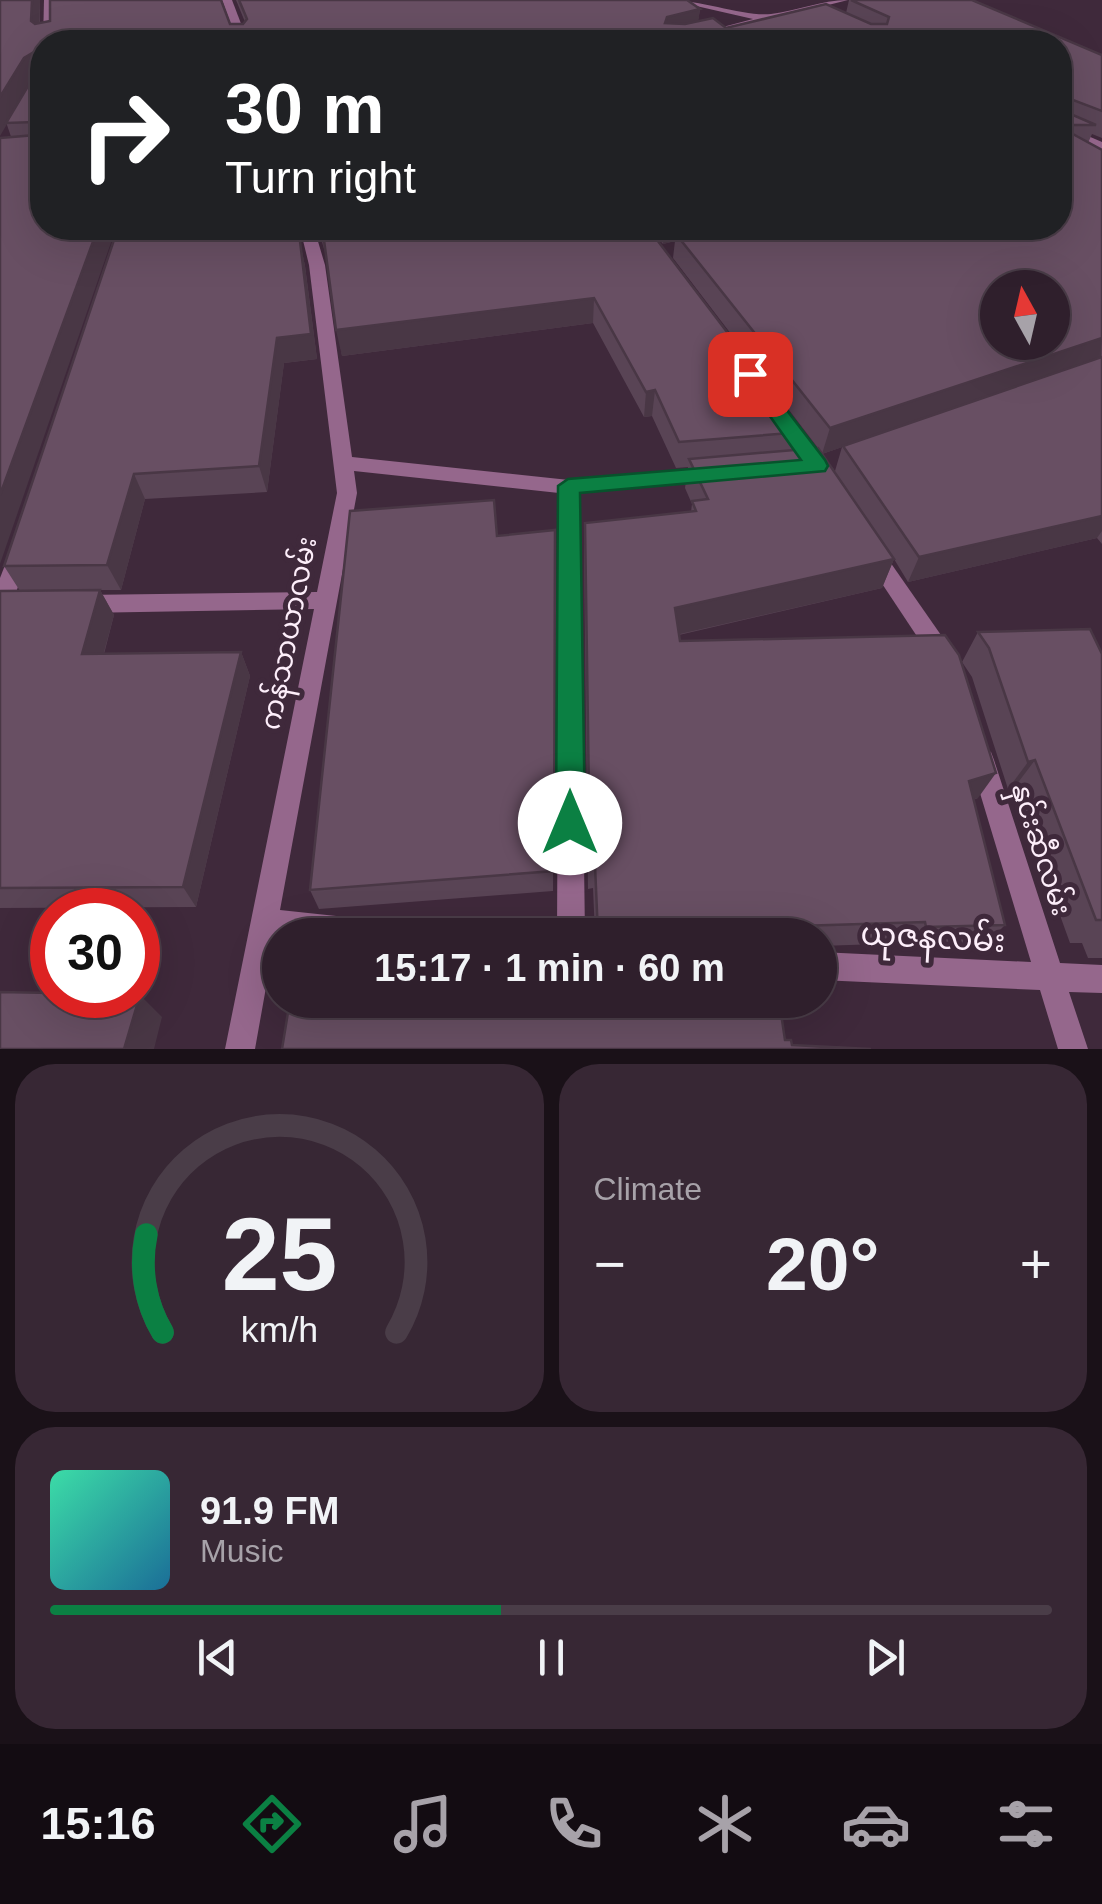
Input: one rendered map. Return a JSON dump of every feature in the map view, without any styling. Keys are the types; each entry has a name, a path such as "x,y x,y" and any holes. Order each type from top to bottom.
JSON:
{"street":[{"path":"49,0 49,30"},
{"path":"226,0 238,30"},
{"path":"675,0 764,18"},
{"path":"718,30 843,0"},
{"path":"805,9 823,18"},
{"path":"1072,134 1102,148"},
{"name":"ကန်သာယာလမ်း","path":"263,918 348,493 310,240"},
{"path":"345,463 568,486 741,472"},
{"path":"568,486 571,918"},
{"path":"26,529 1,606 33,604"},
{"path":"861,536 958,678"},
{"path":"68,604 324,600"},
{"name":"နှင်းဆီလမ်း","path":"978,745 1074,1049"},
{"name":"ကန်သာယာလမ်း","path":"240,1049 262,922"},
{"name":"ယုဇနလမ်း","path":"837,967 1102,978"}],"building":[{"path":"0,0 32,0 31,21 35,24 50,21 50,0 221,0 230,24 243,24 247,19 239,0 687,0 700,9 667,17 665,23 685,24 713,18 726,28 826,4 871,24 887,24 889,17 851,0 972,0 1043,30 30,30 30,54 0,97"},
{"path":"1072,42 1102,55 1102,111 1072,100"},
{"path":"30,83 30,122 6,123"},
{"path":"1072,115 1096,125 1072,125"},
{"path":"1072,134 1102,150 1102,338 1070,349 1070,270 980,270 980,360 1036,360 830,428 681,240 1072,240"},
{"path":"30,135 30,240 94,240 0,495 0,138"},
{"path":"114,240 300,240 311,334 277,338 259,466 134,474 107,565 4,566"},
{"path":"324,240 657,240 803,432 679,442 655,390 646,392 594,298 336,330"},
{"path":"1102,357 1102,516 919,557 843,446"},
{"path":"818,448 894,559 675,608 680,641 945,635 959,655 996,773 969,781 1005,925 837,925 837,918 597,918 595,865 590,866 585,523 696,511 692,501 708,499 689,459"},
{"path":"494,500 497,536 555,530 554,871 310,890 350,511"},
{"path":"100,590 82,654 241,652 183,887 0,888 0,591"},
{"path":"1090,629 1102,654 1102,920 1096,920 1035,760 1028,762 989,648 978,632"},
{"path":"0,992 30,993 30,1018 133,1018 124,1049 0,1049"},
{"path":"287,1018 782,1018 785,1040 791,1040 792,1045 871,1049 282,1049"}],"route":[{"path":"570,823 568,486 817,466 750,374"}]}
